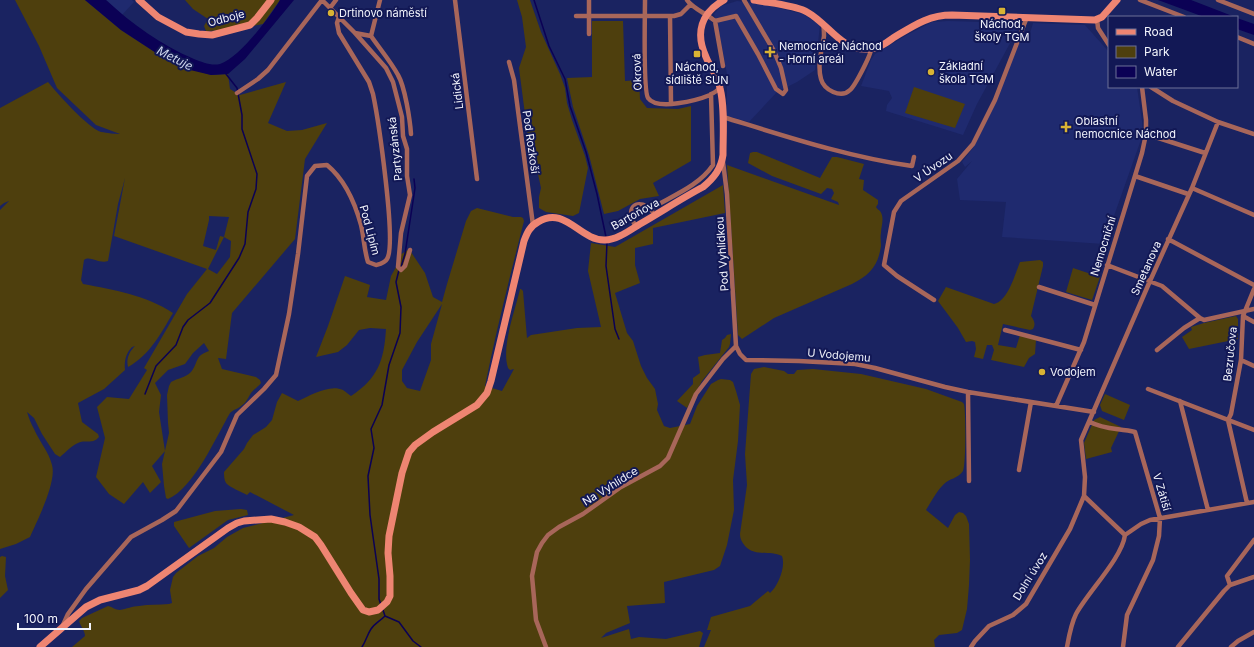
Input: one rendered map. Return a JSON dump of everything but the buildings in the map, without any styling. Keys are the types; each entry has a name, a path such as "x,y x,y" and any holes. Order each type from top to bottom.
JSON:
{"street":[{"name":"Odboje","path":"139,0 158,17 186,32 212,35 250,25 271,0"},
{"path":"237,93 268,70 322,0 355,33 371,36 380,0"},
{"path":"330,8 336,0"},
{"name":"Lidická","path":"455,0 477,179"},
{"path":"589,0 589,34"},
{"path":"645,0 645,16"},
{"name":"Bartoňova","path":"532,226 543,219 557,218 566,221 595,239 603,240 616,238 706,185 716,174 722,161 723,117 720,88 717,78 706,58 701,42 700,32 701,26 707,14 714,6 724,0"},
{"path":"576,16 670,16 681,14 689,2 718,20 736,16 776,89 783,94 786,90 780,65 774,51 744,0"},
{"path":"754,0 803,11 824,24 845,44 858,48 871,49 935,16 952,15 1097,19 1102,17 1117,0"},
{"path":"1140,0 1181,16"},
{"path":"1218,0 1254,14"},
{"name":"Okrová","path":"645,16 647,97 651,102 656,104 671,104 687,101 711,94 720,88"},
{"path":"670,16 671,104"},
{"name":"Pod Lipím","path":"62,627 68,614 86,589 131,537 176,511 221,452 237,415 276,375 290,306 307,176 315,166 327,165 334,171 354,205 361,225 368,262 376,265 387,259 390,247 388,198 373,94 369,82 339,33 337,28 339,17"},
{"name":"V Úvozu","path":"934,300 897,276 884,265 894,212 900,201 958,161 973,144 995,100 1026,17"},
{"path":"1097,19 1098,28 1108,43"},
{"path":"718,20 723,66"},
{"path":"824,24 824,35 819,60 821,80 828,89 833,92 840,94 850,90 864,68 870,56 871,49"},
{"name":"Partyzánská","path":"355,33 386,68 393,82 402,117 402,136 407,149 407,176 410,195 401,233 398,267 401,270 405,266 410,250"},
{"name":"Partyzánská","path":"371,36 400,79 411,124 411,134"},
{"path":"1238,37 1254,44"},
{"name":"Pod Rozkoší","path":"509,62 514,80 532,226"},
{"name":"Nemocniční","path":"1056,406 1081,350 1142,153 1146,134 1142,88"},
{"path":"1153,88 1173,101 1218,122 1254,134"},
{"path":"650,209 700,181 708,173 713,164 711,94"},
{"path":"723,117 816,145 883,162 912,166 914,157"},
{"name":"Smetanova","path":"1090,422 1168,239 1192,188 1218,122"},
{"path":"1146,134 1205,152"},
{"name":"Pod Vyhlídkou","path":"722,161 727,194 736,346"},
{"path":"1135,176 1188,194"},
{"path":"1192,188 1254,215"},
{"path":"636,227 632,220 631,214 632,208 637,204 642,204 650,209 655,216"},
{"path":"40,647 82,609 90,604 106,598 139,590 147,586 234,524 244,521 274,519 296,525 315,537 363,610 369,612 380,608 390,596 388,553 389,536 402,473 409,452 412,447 422,439 477,405 487,393 524,241 532,226"},
{"path":"1168,239 1254,285"},
{"path":"1107,265 1162,286 1204,320 1254,309"},
{"path":"1039,287 1095,305"},
{"name":"Bezručova","path":"1228,420 1231,414 1241,360 1243,316 1254,289"},
{"path":"1243,316 1254,322"},
{"path":"1157,350 1184,328 1200,318"},
{"path":"1005,330 1081,350"},
{"name":"U Vodojemu","path":"736,346 740,354 746,360 855,364 881,369 945,388 1094,412"},
{"name":"Na Vyhlídce","path":"546,647 536,620 532,576 537,552 542,543 548,535 559,527 583,514 621,487 660,466 668,458 696,394 723,359 736,346"},
{"path":"1241,360 1254,366"},
{"path":"1148,389 1254,430"},
{"path":"968,392 969,481"},
{"path":"1180,401 1208,510"},
{"path":"1019,470 1031,402"},
{"path":"1228,420 1247,504"},
{"name":"Dolní úvoz","path":"971,647 989,626 1013,615 1026,604 1070,530 1084,496 1085,477 1081,440 1090,422"},
{"name":"V Zátiší","path":"1090,422 1110,429 1124,429 1135,432 1160,518 1160,536 1153,560 1127,615 1123,647"},
{"path":"1084,496 1125,535"},
{"path":"1067,647 1076,614 1113,561 1124,542 1125,535 1141,524 1150,520 1254,502"},
{"path":"1230,585 1227,576 1254,540"},
{"path":"1178,647 1230,585 1254,577"},
{"path":"1231,647 1238,640 1254,632"}],"shaded area":[{"path":"106,0 132,0 134,2 122,15"},
{"name":"Nemocnice Náchod - Horní areál","path":"737,1 762,4 803,14 820,25 815,70 797,82 777,92 749,122 727,116 727,74 714,14 721,6"},
{"name":"Základní škola TGM","path":"932,22 1021,23 977,104 963,135 886,111 887,105 892,98 889,91 861,86 871,60 875,54"},
{"name":"Oblastní nemocnice Náchod","path":"1033,23 1085,25 1108,51 1108,88 1137,88 1143,134 1104,244 1002,237 1006,202 960,200 957,179 972,161 965,167 962,162 973,148 1021,38 1028,40"}],"green space":[{"path":"15,0 85,0 121,30 170,62 211,75 228,74 230,89 240,95 286,82 268,123 287,131 302,130 327,123 305,159 295,239 232,313 226,359 218,358 222,369 256,377 261,383 240,407 230,413 204,461 187,484 178,493 168,499 166,498 162,464 165,451 152,466 161,482 150,493 143,482 124,504 109,494 96,477 105,438 97,407 107,397 129,399 147,370 144,368 187,294 207,269 114,236 125,178 118,204 108,261 104,262 89,258 84,260 81,280 83,284 141,297 173,313 154,343 143,356 128,367 128,356 135,346 132,347 126,357 125,370 104,389 78,403 82,422 98,434 99,437 94,441 78,443 60,457 55,454 34,418 27,412 38,438 51,460 53,472 52,481 46,501 30,537 16,544 0,549 0,210 9,201 0,206 0,108 48,82 73,110 88,124 101,132 120,134 96,125 57,88 39,46","holes":["209,216 229,217 224,237 220,236 216,250 203,246","224,237 231,241 230,257 217,274 208,269","204,343 209,351 199,357 191,372 186,376 171,382 169,386 167,395 169,433 165,451 159,412 161,395 155,383 168,370 185,364 193,353"]},
{"path":"185,0 280,0 263,24 230,30 206,31 204,26 208,19 193,9"},
{"path":"517,0 530,0 541,32 565,88 567,103 572,120 585,156 588,168 579,213 573,216 546,212 539,208 541,188 538,174 530,153 519,68 526,47 522,17"},
{"path":"592,21 623,21 625,81 639,80 640,99 647,108 678,109 691,106 691,161 653,183 659,196 640,199 618,211 604,214 589,155 573,107 567,78 592,77"},
{"path":"914,87 965,104 955,128 905,113"},
{"path":"757,152 820,178 832,157 864,164 859,179 864,180 863,190 878,200 876,207 880,211 883,219 880,253 872,269 864,277 852,284 774,318 742,339 738,335 727,165 839,205 838,202 831,199 834,193 832,189 827,188 821,194 772,176 748,163 750,153"},
{"path":"723,185 725,213 653,228 653,244 635,248 635,265 640,283 615,293 627,333 633,341 641,366 647,378 655,389 658,404 657,410 664,426 670,428 690,424 697,406 711,384 721,379 730,380 733,382 740,405 738,441 733,480 734,510 727,545 720,566 714,570 664,582 665,603 627,606 630,623 606,633 601,638 629,629 631,639 639,637 666,639 700,631 703,633 699,647 72,647 85,636 79,621 82,618 108,606 120,610 137,606 172,603 170,590 173,577 198,556 214,548 227,537 243,528 294,515 250,492 247,495 228,485 225,482 224,472 244,449 253,435 266,427 272,420 277,402 282,393 298,401 320,391 332,388 343,390 351,396 368,382 378,368 381,360 386,329 370,328 359,330 347,345 338,352 316,357 345,276 370,285 367,297 386,300 391,276 400,260 400,255 409,249 425,273 433,297 442,302 466,221 471,211 477,208 523,218 524,221 498,324 485,386 502,391 514,369 510,370 508,368 506,350 507,340 520,289 523,291 527,338 531,335 577,328 601,327 588,271 591,243 615,247","holes":["442,304 431,344 431,360 420,391 407,388 402,381 402,370 417,342"]},
{"path":"1040,260 1043,262 1043,266 1031,316 1034,322 1033,329 1030,330 1003,324 998,345 1016,348 1020,335 1036,340 1035,354 1029,358 1024,367 991,360 994,350 992,345 987,345 983,359 974,357 976,349 975,342 966,342 958,328 938,301 946,287 994,304 999,302 1007,293 1020,262"},
{"path":"1073,268 1100,277 1092,300 1066,292"},
{"path":"1236,316 1238,319 1238,339 1189,349 1182,337 1192,330 1191,327"},
{"path":"731,334 729,347 702,381 687,408 677,401 693,384 693,378 700,373 698,357 720,353 722,340 727,335"},
{"path":"764,367 784,371 788,374 794,374 797,370 813,369 861,374 926,389 964,404 965,459 963,471 959,476 943,485 926,510 948,528 955,515 959,512 966,516 969,524 969,585 967,609 962,630 957,633 939,635 934,640 935,647 704,647 711,630 707,630 711,617 750,606 768,591 770,593 773,590 782,571 782,556 773,553 753,551 745,546 740,536 747,485 745,454 751,374 754,369"},
{"path":"1105,394 1130,405 1124,420 1102,411 1100,405"},
{"path":"1100,417 1121,427 1111,448 1112,452 1086,459 1084,443 1094,420"},
{"path":"247,510 248,515 228,520 189,548 174,526 174,522 215,511"},
{"path":"0,557 6,557 5,576 8,590 0,598"}],"water":[{"name":"Metuje","path":"85,0 106,0 137,26 159,41 194,59 207,63 220,64 228,60 245,46 262,26 280,0 294,0 245,59 228,74 211,75 186,69 170,62 121,30"},
{"path":"1158,0 1191,0 1232,16 1201,16"},
{"path":"1238,18 1254,24 1254,35 1238,29"}],"waterway":[{"path":"534,0 549,46 565,79 570,106 586,152 597,194 606,237"},
{"path":"145,394 156,366 176,345 183,327 188,320 210,303 239,258 245,244 248,212 256,189 257,174 242,129 242,115 237,88 226,74"},
{"path":"401,267 405,254 415,188 414,179"},
{"path":"607,242 606,266 615,329 619,339"},
{"path":"381,605 379,599 379,579 370,515 368,476 374,448 371,429 382,405 389,365 400,333 401,307 396,282 399,270"},
{"path":"362,647 371,629 385,616 383,610"},
{"path":"385,616 399,622 413,641 421,647"}],"place":[{"name":"Náchod, školy TGM","path":"1002,11"},
{"name":"Drtinovo náměstí","path":"331,13"},
{"name":"Nemocnice Náchod - Horní areál","path":"770,52"},
{"name":"Náchod, sídliště SUN","path":"697,54"},
{"name":"Základní škola TGM","path":"931,72"},
{"name":"Oblastní nemocnice Náchod","path":"1066,127"},
{"name":"Vodojem","path":"1042,372"}]}
